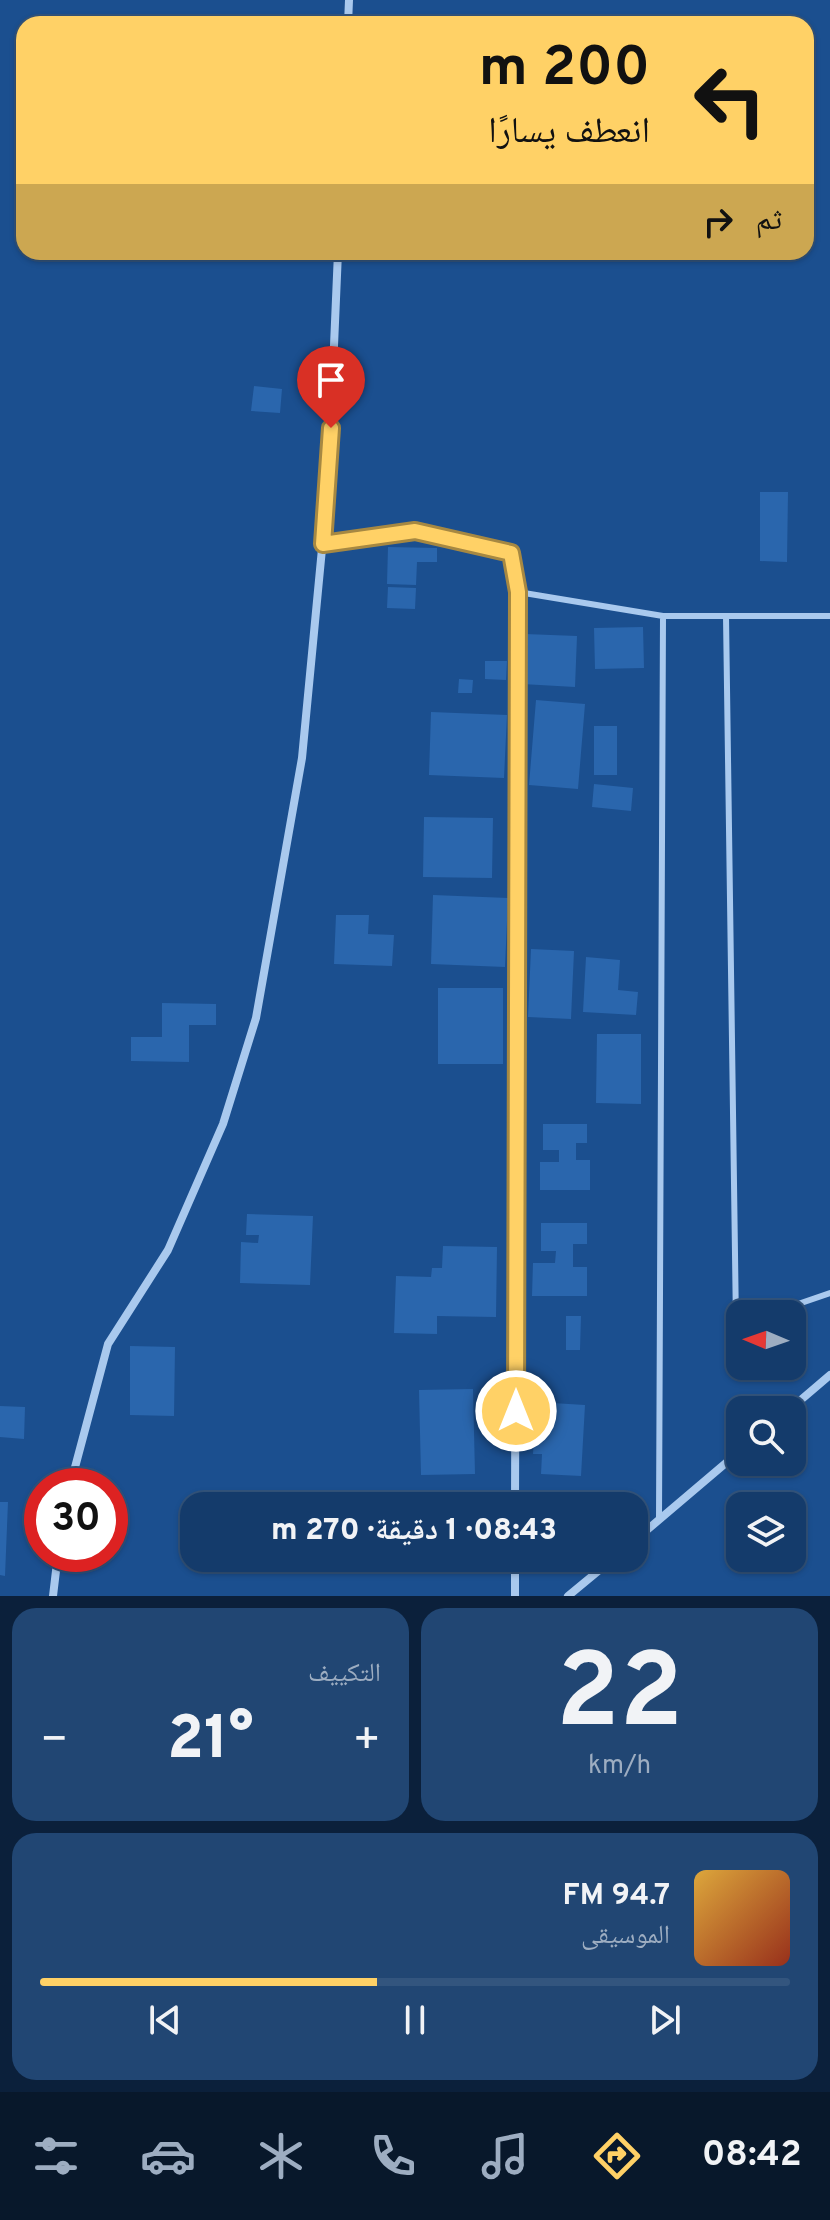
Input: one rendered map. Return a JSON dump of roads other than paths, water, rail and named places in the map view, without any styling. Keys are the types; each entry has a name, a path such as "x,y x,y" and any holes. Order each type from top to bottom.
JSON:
{"street":[{"path":"75,1468 108,1344 168,1250 223,1124 256,1018 302,758 328,486 338,260"},
{"path":"323,544 415,531 511,553 518,592 515,1492"},
{"path":"805,1396 830,1375"},
{"path":"648,1529 726,1463"},
{"path":"53,1596 56,1572"},
{"path":"515,1572 515,1596"},
{"path":"568,1596 597,1572"}],"lane":[{"path":"518,592 663,616 830,616"},
{"path":"659,1519 663,616"},
{"path":"726,616 736,1300"},
{"path":"806,1301 830,1293"}]}
